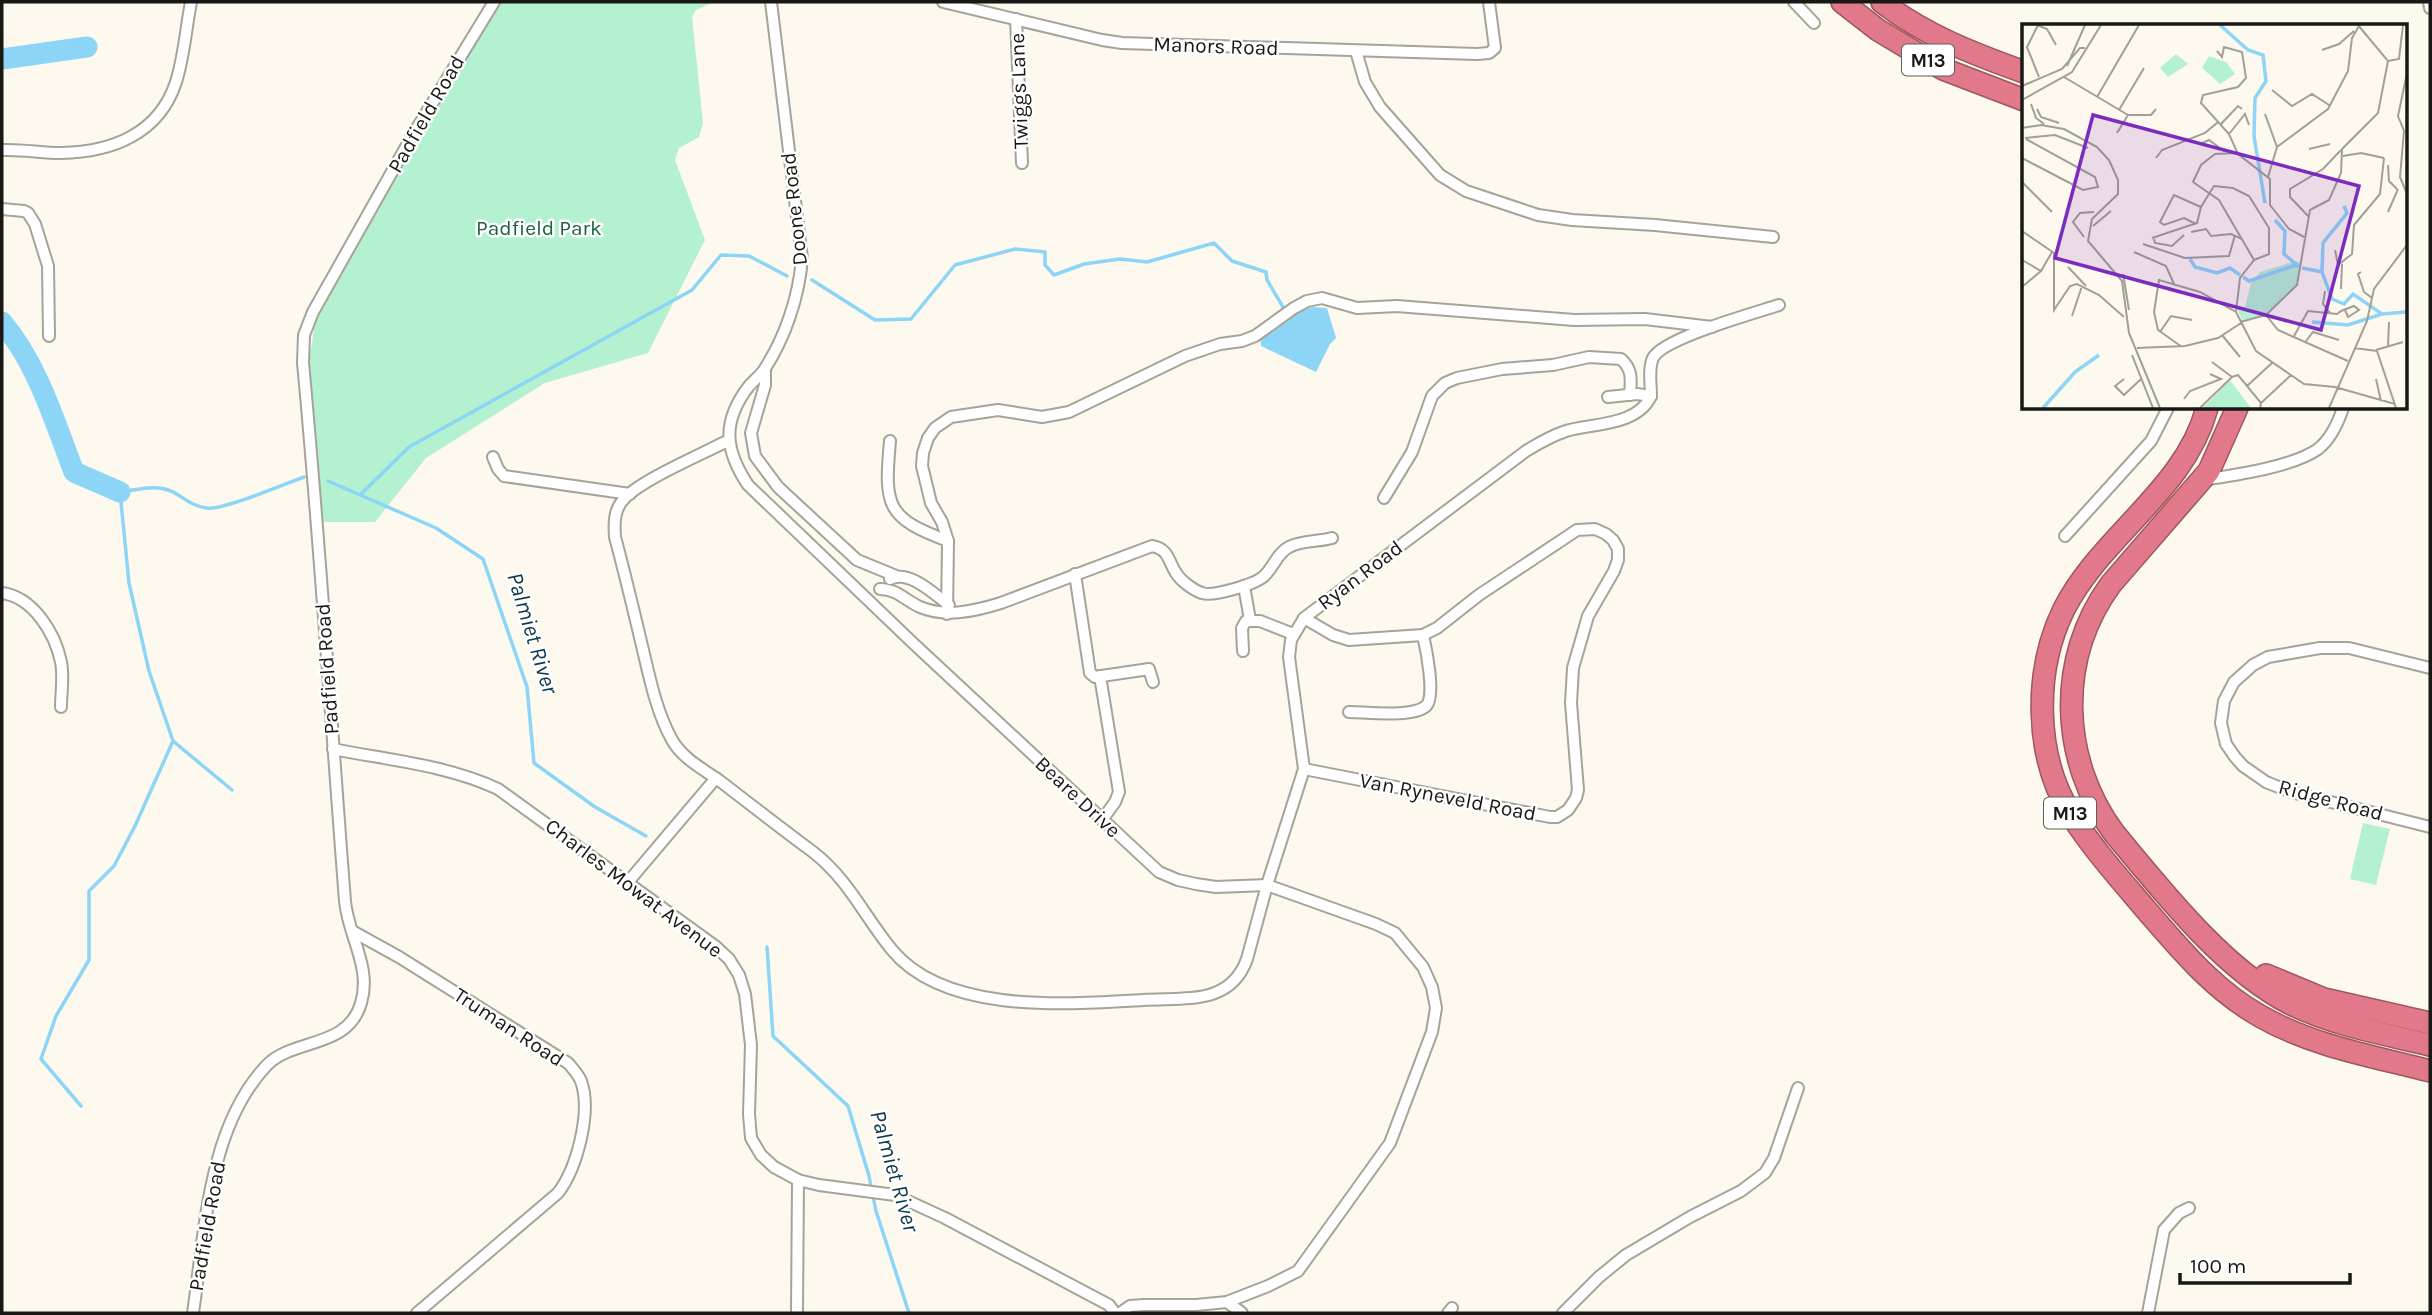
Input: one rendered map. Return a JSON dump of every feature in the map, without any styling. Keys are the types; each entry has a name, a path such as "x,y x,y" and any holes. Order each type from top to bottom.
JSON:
{"highway":[{"name":"M13","path":"1842,2 1878,30 1943,69 2022,99"},
{"name":"M13","path":"1882,2 1923,30 1981,57 2022,71"},
{"name":"M13","path":"2206,410 2180,464 2158,493 2096,562 2064,609 2049,652 2042,697 2045,739 2060,794 2089,841 2126,886 2195,966 2236,1001 2294,1033 2328,1045 2430,1071"},
{"name":"M13","path":"2236,410 2217,457 2202,481 2098,602 2081,646 2072,696 2079,768 2098,813 2229,962 2291,1004 2327,1018 2430,1045"},
{"path":"2206,936 2259,971 2303,992 2358,1009 2430,1023"}],"street":[{"path":"2,150 60,153 86,151 118,143 138,134 165,105 177,81 191,2"},
{"name":"Padfield Road","path":"193,1313 212,1185 228,1126 251,1086 272,1060 339,1032 358,1012 364,992 363,971 345,904 321,565 303,363 304,335 313,312 352,242 444,82 494,2"},
{"name":"Doone Road","path":"729,440 728,429 740,401 748,387 765,369 797,296 802,258 771,2"},
{"name":"Manors Road","path":"943,2 1122,43 1478,54 1493,51 1495,48 1489,2"},
{"path":"1794,2 1814,23"},
{"path":"2429,2 2430,8"},
{"name":"Twiggs Lane","path":"1016,19 1022,163"},
{"path":"1356,51 1365,82 1380,107 1440,175 1466,191 1538,215 1572,220 1773,236"},
{"path":"2,209 24,211 35,224 48,266 48,336"},
{"path":"950,610 948,541 928,495 922,466 923,453 928,439 942,423 968,413 998,410 1042,417 1069,412 1193,353 1255,336 1307,301 1322,299 1357,308 1397,306 1574,320 1645,319 1712,327"},
{"path":"1608,397 1651,396 1652,361 1660,349 1712,327 1779,305"},
{"path":"1384,498 1412,452 1432,396 1436,390 1457,378 1502,369 1553,366 1589,357 1606,357 1621,359 1629,368 1630,395"},
{"path":"765,369 765,385 751,433 755,456 778,487 857,560 896,576 914,580 950,610"},
{"name":"Ryan Road","path":"1267,885 1304,769 1289,657 1293,634 1304,618 1526,451 1560,433 1635,414 1647,404 1651,396"},
{"path":"2065,536 2151,441 2167,410"},
{"path":"2202,481 2274,466 2309,454 2318,449 2335,429 2342,410"},
{"path":"729,440 639,486 622,500 616,512 615,537 661,714 677,748 825,862 853,892 887,943 905,962 931,980 950,988 1001,1000 1040,1005 1195,997 1221,992 1244,970 1267,885 1395,933 1423,967 1432,987 1436,1008 1435,1024 1390,1143 1308,1260 1290,1276 1227,1302 1196,1305 1144,1304 1130,1306 1120,1313"},
{"name":"Beare Drive","path":"729,440 739,472 758,497 1159,872 1178,880 1216,887 1267,885"},
{"path":"890,442 887,473 894,510 918,530 948,541"},
{"path":"493,457 504,475 630,494"},
{"name":"Van Ryneveld Road","path":"1304,769 1550,817 1558,817 1568,810 1578,790 1571,703 1573,668 1588,616 1614,571 1618,550 1613,540 1595,529 1577,530 1479,595 1437,628 1423,635"},
{"path":"880,589 891,590 919,607 979,609 1001,604 1152,546 1163,550 1177,575 1199,592 1208,594 1244,586 1264,576 1289,547 1332,538"},
{"path":"1075,574 1089,670 1092,675 1147,669 1151,671 1153,682"},
{"path":"870,602 880,589 896,576"},
{"path":"1244,586 1250,620"},
{"path":"2,593 13,595 29,606 46,625 62,665 61,707"},
{"path":"1304,618 1349,640 1423,635 1429,682 1429,700 1426,706 1409,712 1349,712"},
{"path":"1244,651 1242,628 1243,624 1250,620 1260,621 1293,634"},
{"name":"Ridge Road","path":"2430,668 2348,648 2320,648 2267,657 2234,682 2224,701 2221,723 2226,744 2235,757 2266,782 2291,792 2430,827"},
{"path":"1100,676 1119,792 1102,820"},
{"name":"Charles Mowat Avenue","path":"333,750 424,766 476,779 514,799 729,959 739,975 749,1013 751,1138 761,1155 774,1167 799,1180 840,1189 895,1195 945,1218 1097,1299 1115,1313"},
{"path":"628,882 716,778"},
{"name":"Truman Road","path":"352,931 399,957 568,1063 580,1080 584,1099 574,1167 558,1193 417,1313"},
{"path":"1563,1313 1599,1277 1626,1255 1741,1191 1765,1173 1774,1158 1798,1088"},
{"path":"797,1313 799,1180"},
{"path":"2148,1313 2164,1230 2179,1213 2189,1208"},
{"path":"1227,1302 1242,1313"}],"green space":[{"name":"Padfield Park","path":"497,2 714,2 696,10 692,17 703,123 699,137 679,148 675,160 705,240 648,353 545,383 426,458 375,522 323,522 318,506 309,364 314,328 325,299"},
{"path":"2363,823 2390,829 2376,885 2350,879"}],"water":[{"path":"1313,307 1327,308 1336,338 1330,344 1316,372 1261,346 1260,336 1299,311"}],"waterway":[{"name":"Palmiet River","path":"2,59 87,47"},
{"path":"812,280 875,320 911,319 955,265 1015,249 1045,252 1045,265 1054,275 1084,264 1120,259 1147,262 1214,243 1232,261 1266,272 1267,280 1283,307"},
{"path":"361,494 409,447 692,290 721,255 749,256 787,276"},
{"name":"Palmiet River","path":"2,322 26,356 52,413 74,472 120,492"},
{"path":"81,1106 41,1059 56,1016 89,960 89,891 114,866 173,741 149,671 129,583 120,492 157,488 173,492 195,505 215,508 304,477"},
{"name":"Palmiet River","path":"328,481 436,528 483,559 527,687 534,763 595,807 646,836"},
{"path":"173,741 232,790"},
{"name":"Palmiet River","path":"767,947 773,1036 848,1106 869,1176 876,1211 909,1313"}]}
